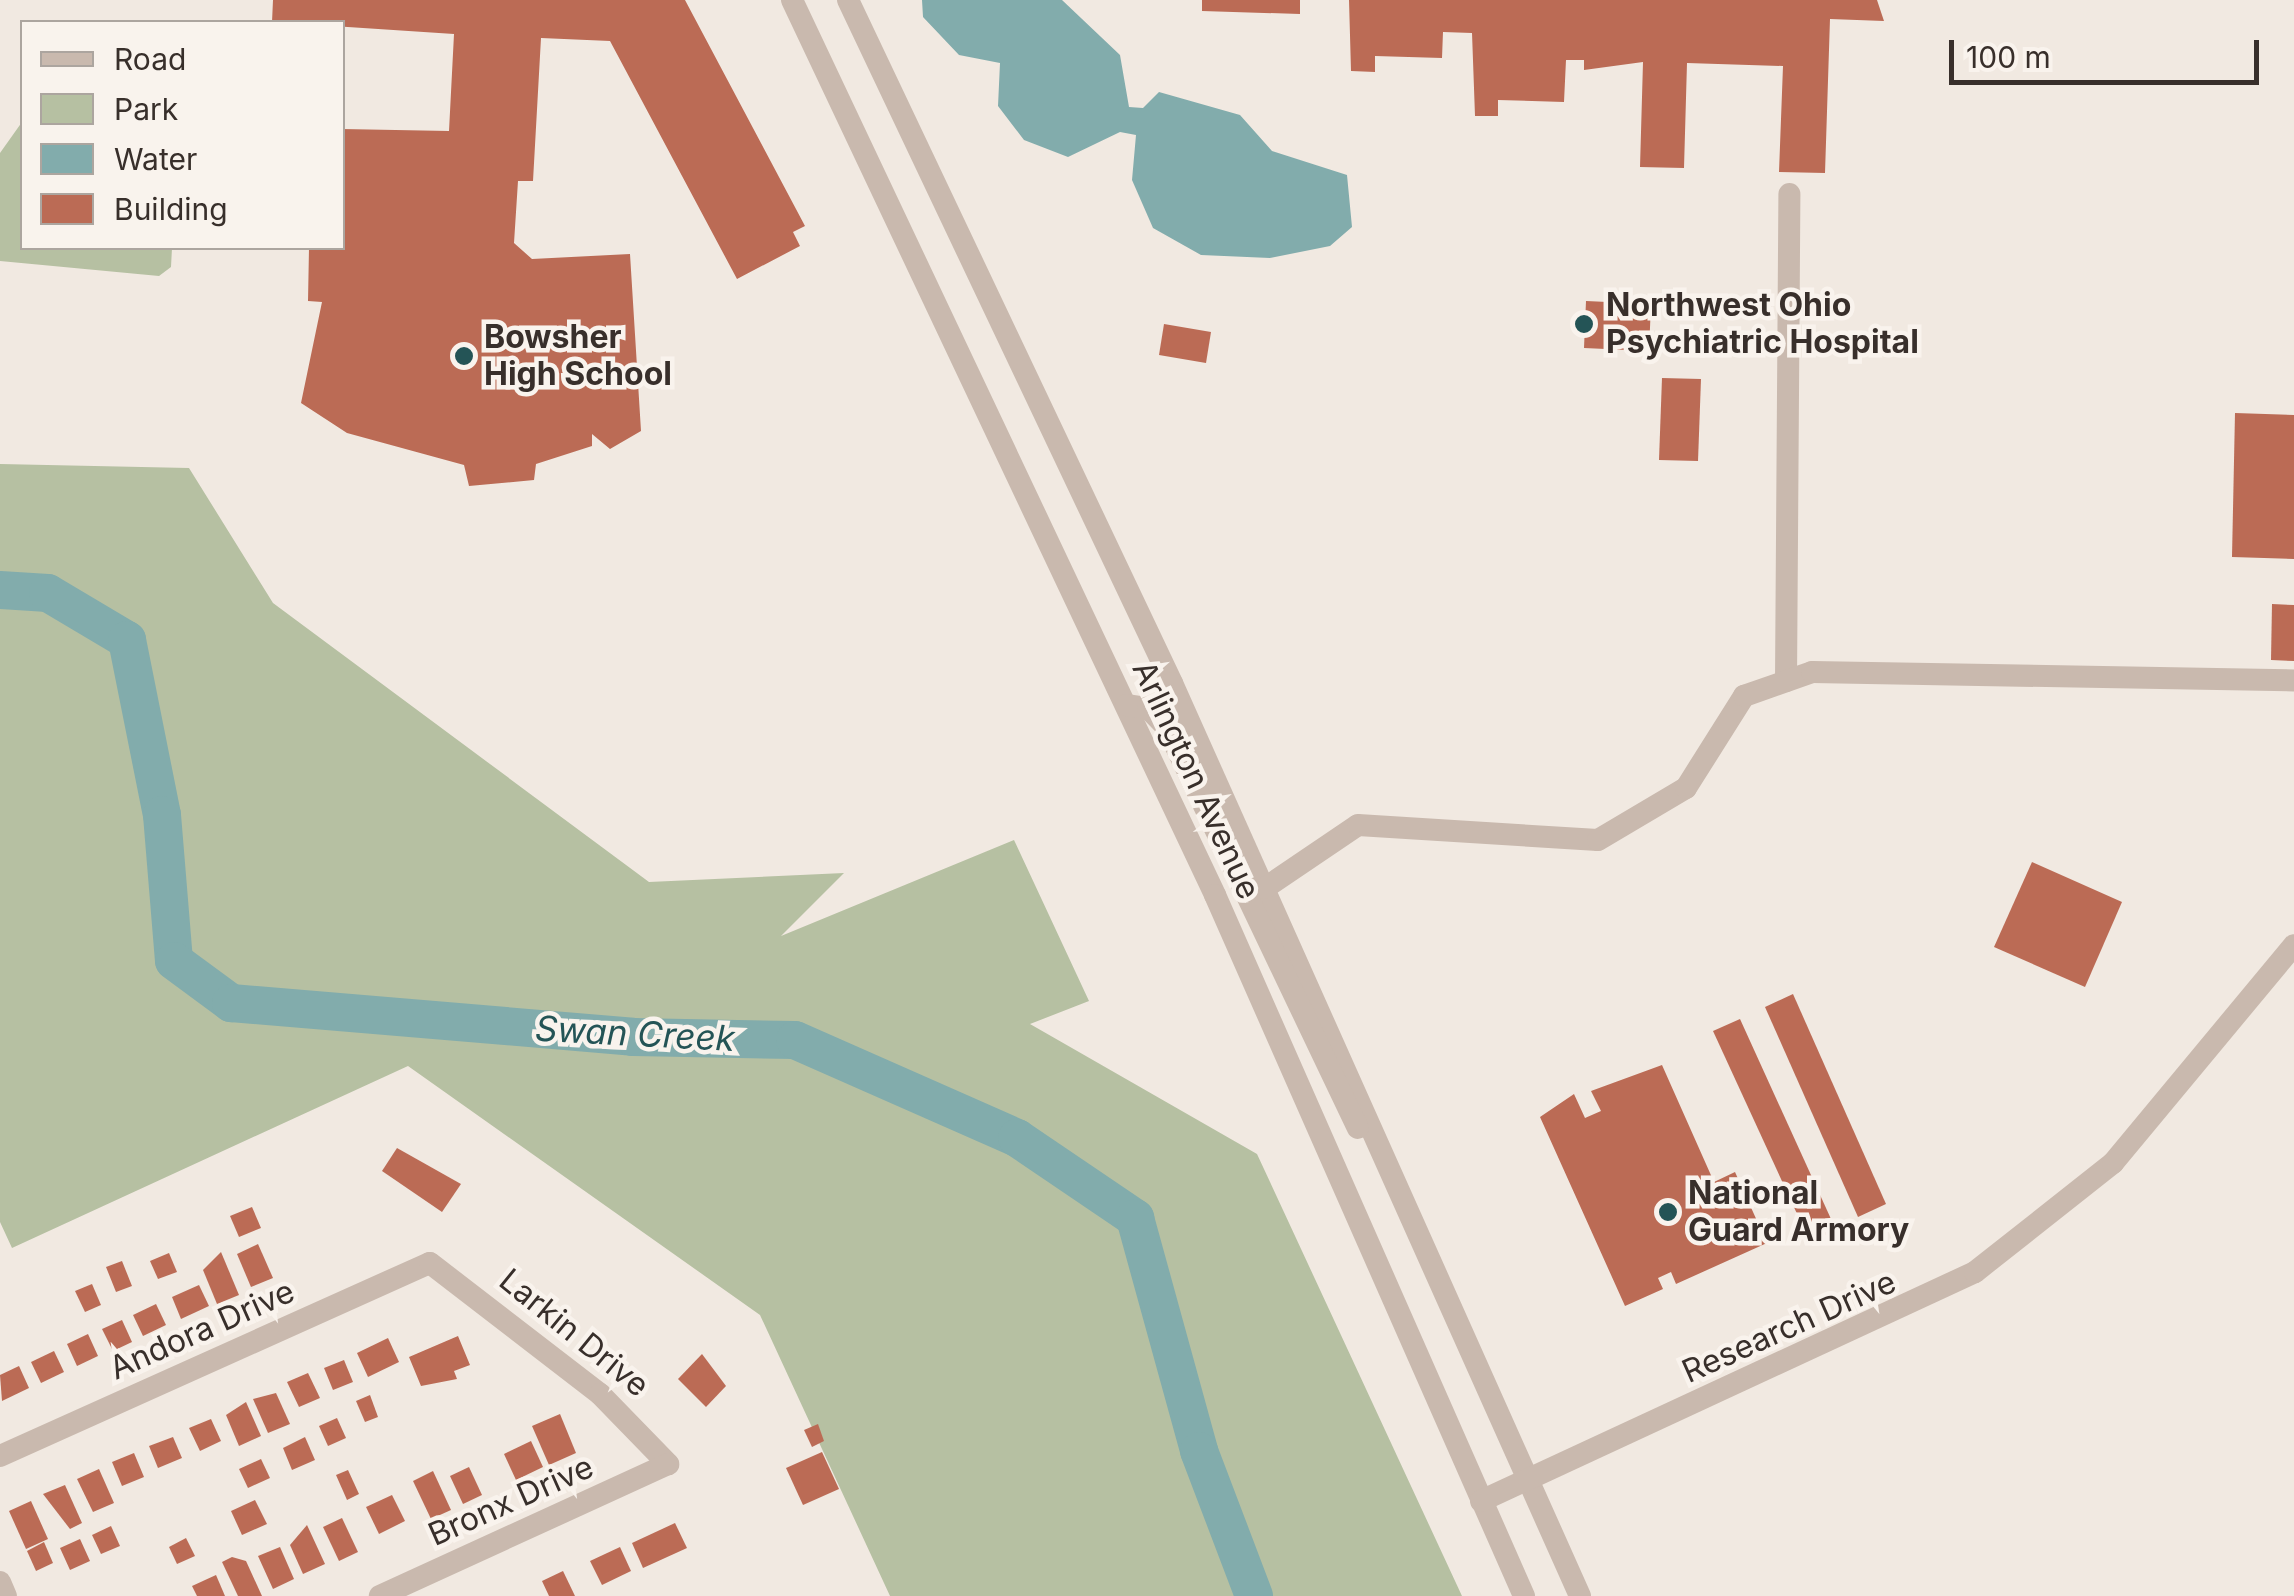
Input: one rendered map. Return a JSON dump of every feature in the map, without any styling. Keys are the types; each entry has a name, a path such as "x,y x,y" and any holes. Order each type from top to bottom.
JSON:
{"street":[{"name":"Arlington Avenue","path":"792,0 1126,705 1524,1596"},
{"name":"Arlington Avenue","path":"848,0 1265,888 1580,1596"},
{"path":"1786,681 1789,194"},
{"path":"1265,888 1358,825 1598,840 1686,788 1744,696 1812,672 2294,680"},
{"path":"1126,705 1148,708 1167,728 1333,1085 1411,1217"},
{"name":"Research Drive","path":"1482,1501 1975,1272 2113,1163 2294,945"},
{"name":"Andora Drive","path":"0,1456 430,1264"},
{"name":"Larkin Drive","path":"430,1264 600,1394 668,1464"},
{"name":"Bronx Drive","path":"380,1596 668,1464"},
{"path":"0,1582 6,1596"}],"green space":[{"path":"20,125 20,250 172,250 171,267 159,276 0,261 0,153"},
{"path":"0,464 189,468 273,603 649,882 844,873 781,936 1014,840 1089,1001 1030,1024 1257,1154 1462,1596 890,1596 760,1315 408,1066 12,1248 0,1222"}],"water":[{"path":"922,0 1062,0 1120,55 1129,107 1143,108 1159,92 1240,115 1272,151 1347,175 1352,227 1330,246 1270,258 1201,255 1153,228 1132,180 1136,135 1120,132 1068,157 1024,140 998,106 1000,63 959,55 923,17"}],"building":[{"path":"273,0 685,0 805,226 793,232 800,246 737,279 610,41 541,38 533,181 518,181 514,243 532,259 630,254 641,431 610,449 592,434 592,446 536,464 534,480 469,486 464,465 347,433 301,403 322,302 308,301 309,250 345,250 345,129 449,131 454,34 345,27 345,20 272,20"},
{"path":"1202,0 1300,0 1300,14 1202,11"},
{"path":"1349,0 1877,0 1884,21 1830,19 1825,173 1779,172 1783,66 1687,63 1684,168 1640,167 1643,62 1584,70 1584,60 1566,60 1564,102 1498,100 1498,116 1475,116 1472,33 1443,32 1442,58 1375,56 1375,72 1351,71"},
{"path":"1586,301 1651,304 1649,351 1584,348"},
{"path":"1164,324 1211,332 1206,363 1159,355"},
{"path":"1662,378 1701,379 1698,461 1659,460"},
{"path":"2235,413 2294,415 2294,559 2232,557"},
{"path":"2272,604 2294,605 2294,661 2271,660"},
{"path":"2032,862 2122,902 2085,987 1994,947"},
{"path":"1793,994 1886,1204 1858,1217 1765,1007"},
{"path":"1740,1019 1836,1230 1810,1242 1713,1031"},
{"name":"National Guard Armory","path":"1662,1065 1714,1182 1735,1172 1767,1243 1676,1284 1671,1272 1658,1278 1663,1289 1625,1306 1540,1117 1574,1094 1585,1118 1601,1111 1591,1091"},
{"path":"397,1148 461,1184 442,1212 382,1171"},
{"path":"252,1207 261,1228 239,1237 230,1216"},
{"path":"258,1244 273,1278 251,1287 237,1254"},
{"path":"221,1252 239,1295 217,1304 203,1270"},
{"path":"169,1253 177,1272 158,1279 150,1261"},
{"path":"122,1261 132,1286 116,1292 106,1267"},
{"path":"92,1284 101,1305 85,1312 75,1291"},
{"path":"199,1285 209,1306 181,1319 172,1297"},
{"path":"156,1304 166,1325 143,1336 133,1315"},
{"path":"122,1320 132,1342 113,1351 102,1329"},
{"path":"88,1334 98,1356 77,1366 67,1344"},
{"path":"458,1336 470,1365 454,1371 457,1379 421,1386 409,1357"},
{"path":"388,1338 399,1362 368,1377 357,1353"},
{"path":"54,1351 64,1372 41,1383 31,1362"},
{"path":"702,1354 726,1386 706,1407 678,1379"},
{"path":"344,1360 353,1382 333,1390 324,1368"},
{"path":"19,1366 29,1388 2,1401 0,1375"},
{"path":"308,1373 320,1398 299,1407 287,1382"},
{"path":"276,1393 290,1424 268,1433 253,1399"},
{"path":"370,1395 378,1417 365,1422 356,1401"},
{"path":"246,1402 261,1436 239,1446 226,1415"},
{"path":"560,1414 576,1453 549,1465 532,1426"},
{"path":"337,1418 346,1438 328,1446 319,1426"},
{"path":"211,1419 221,1441 200,1451 189,1428"},
{"path":"818,1424 824,1441 812,1447 804,1430"},
{"path":"173,1437 182,1458 158,1468 149,1446"},
{"path":"305,1437 315,1460 292,1470 283,1448"},
{"path":"531,1441 543,1467 516,1480 504,1454"},
{"path":"822,1452 839,1489 803,1505 786,1468"},
{"path":"134,1453 144,1477 122,1486 112,1462"},
{"path":"261,1459 270,1478 248,1488 239,1469"},
{"path":"469,1467 482,1495 463,1504 450,1476"},
{"path":"99,1469 114,1503 93,1512 77,1479"},
{"path":"348,1470 359,1494 347,1500 336,1475"},
{"path":"433,1471 451,1510 431,1519 413,1481"},
{"path":"65,1485 82,1523 70,1529 43,1494"},
{"path":"392,1495 405,1521 379,1534 366,1507"},
{"path":"255,1500 267,1524 242,1535 231,1511"},
{"path":"31,1501 48,1539 26,1549 9,1511"},
{"path":"342,1518 358,1552 339,1561 323,1527"},
{"path":"675,1523 687,1548 643,1568 632,1543"},
{"path":"307,1525 325,1564 303,1574 290,1545"},
{"path":"111,1526 120,1546 101,1554 92,1535"},
{"path":"186,1538 195,1556 177,1564 169,1547"},
{"path":"80,1539 90,1561 70,1570 60,1548"},
{"path":"44,1542 53,1563 36,1571 27,1551"},
{"path":"280,1547 294,1579 273,1589 258,1556"},
{"path":"620,1547 631,1571 602,1585 590,1561"},
{"path":"232,1557 246,1561 262,1596 238,1596 222,1562"},
{"path":"563,1571 575,1596 549,1596 542,1581"},
{"path":"216,1575 225,1596 197,1596 192,1586"}],"waterway":[{"name":"Swan Creek","path":"0,590 48,593 127,640 162,815 174,961 231,1003 633,1037 795,1040 1017,1138 1135,1218 1199,1451 1254,1596"}],"place":[{"name":"Northwest Ohio Psychiatric Hospital","path":"1584,324"},
{"name":"Bowsher High School","path":"464,356"},
{"name":"National Guard Armory","path":"1668,1212"}]}
